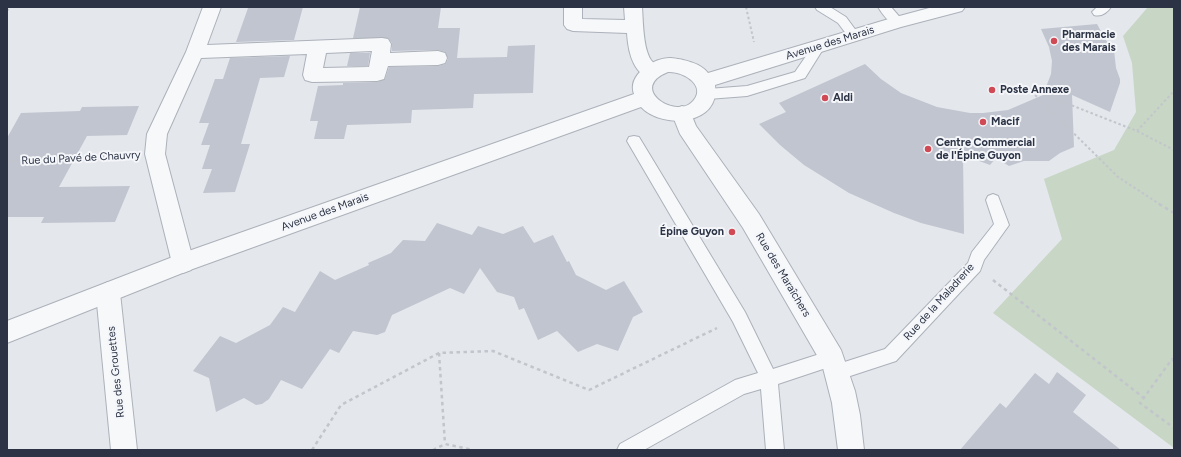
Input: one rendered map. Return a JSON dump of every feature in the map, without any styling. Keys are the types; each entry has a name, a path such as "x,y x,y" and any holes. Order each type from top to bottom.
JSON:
{"street":[{"name":"Rue du Pavé de Chauvry","path":"183,263 156,154 157,134 195,52 212,7"},
{"path":"573,7 573,26 635,27"},
{"path":"633,7 637,48 643,64 652,71"},
{"name":"Avenue des Marais","path":"706,87 819,46 898,22 956,7"},
{"path":"195,52 382,44 377,74 312,75 318,47"},
{"path":"380,60 438,58"},
{"path":"665,66 681,66 699,74 706,87 705,101 700,107 682,114 669,113 656,109 645,98 642,91 642,83 646,76 652,71 665,66"},
{"name":"Avenue des Marais","path":"7,332 183,263 645,98"},
{"name":"Rue des Maraîchers","path":"682,114 687,129 752,221 835,365 847,413 851,450"},
{"name":"Rue des Grouettes","path":"108,293 124,450"}],"lane":[{"path":"821,7 842,20 854,36"},
{"path":"884,7 898,22"},
{"path":"634,141 739,317 769,379 775,450"},
{"name":"Rue de la Maladrerie","path":"626,450 740,386 835,365 890,355 975,266 977,257 1002,225 993,200"}],"path":[{"path":"7,11 10,7"},
{"path":"746,7 755,45"},
{"path":"1174,150 1137,131 1028,88 1118,177 1174,213"},
{"path":"1137,131 1174,91"},
{"name":"Rue du Pavé de Chauvry","path":"7,161 156,154"},
{"path":"975,266 1144,398"},
{"path":"312,450 341,405 438,353 493,351 590,390 739,317"},
{"path":"438,353 445,444"},
{"path":"1174,361 1172,359 1140,403 1174,428"},
{"path":"433,450 445,444 473,450"}],"green space":[{"path":"1148,7 1174,7 1174,448 993,313 1062,239 1044,179 1114,150 1136,112 1132,63 1123,36"}],"building":[{"path":"303,7 294,40 236,42 248,8"},
{"path":"360,7 441,7 438,28 460,28 457,58 507,57 508,46 535,45 533,93 474,94 473,108 412,110 411,123 347,125 344,139 314,139 318,121 310,121 318,86 343,85 343,83 377,82 385,79 389,67 438,66 445,64 448,59 445,52 438,50 392,51 392,43 388,38 353,38"},
{"name":"Centre Commercial de l'Épine Guyon","path":"1097,24 1105,39 1114,50 1116,68 1120,79 1110,112 1072,95 1074,147 1060,153 1049,161 1024,161 1009,166 996,158 990,165 963,155 964,234 921,223 849,193 804,165 780,145 759,124 786,112 779,103 865,64 881,79 901,93 937,107 970,113 1008,110 1043,95 1051,74 1052,61 1049,47 1041,29"},
{"path":"350,53 370,53 368,66 347,66"},
{"path":"290,56 284,77 260,78 241,144 250,144 235,192 203,193 212,169 202,169 210,145 201,145 209,123 199,123 215,79 223,79 230,58"},
{"path":"139,106 127,135 87,136 59,187 130,186 115,222 41,223 44,217 7,217 7,138 21,113 80,111 82,107"},
{"path":"437,223 472,235 478,226 503,234 523,226 534,243 553,235 567,262 569,261 576,275 606,290 624,281 643,312 633,317 618,351 597,344 578,352 557,331 538,340 524,308 519,310 514,297 497,292 480,268 464,294 450,288 392,315 385,332 377,335 353,331 339,353 330,349 302,389 281,380 269,399 262,404 256,405 244,398 216,412 209,378 193,371 220,336 236,343 270,325 283,307 295,312 320,271 335,280 369,265 368,263 391,253 403,240 425,241"},
{"path":"1057,372 1086,395 1073,412 1121,450 960,450 1000,403 1006,408 1035,373 1049,384"}],"place":[{"name":"Pharmacie des Marais","path":"1054,41"},
{"name":"Poste Annexe","path":"992,90"},
{"name":"Aldi","path":"825,98"},
{"name":"Macif","path":"983,122"},
{"name":"Centre Commercial de l'Épine Guyon","path":"928,149"},
{"name":"Épine Guyon","path":"732,232"}]}
